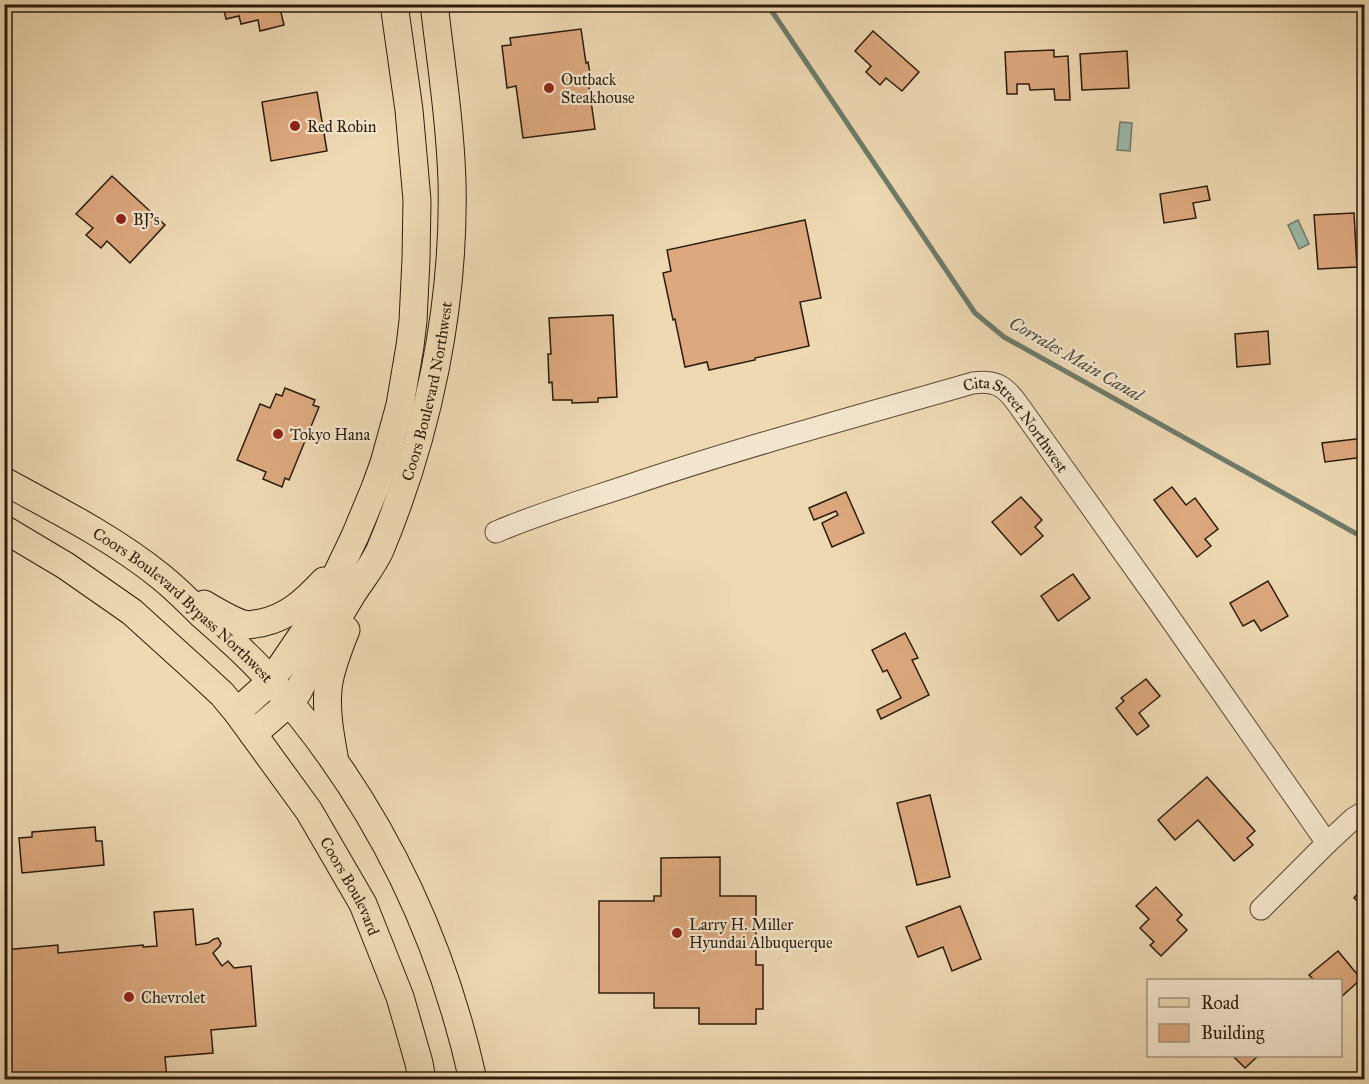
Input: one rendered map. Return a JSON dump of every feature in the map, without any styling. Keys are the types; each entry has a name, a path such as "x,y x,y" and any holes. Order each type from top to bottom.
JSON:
{"main road":[{"name":"Coors Boulevard Northwest","path":"237,712 271,681 307,628 344,561 375,488 393,435 400,405 413,321 417,230 409,110 394,4"},
{"name":"Coors Boulevard Northwest","path":"253,734 290,702 298,692 350,597 379,552 409,468 424,415 437,356 448,286 452,181 448,117 434,4"},
{"name":"Coors Boulevard Bypass Northwest","path":"4,481 57,509 115,544 159,576 244,652 290,702 335,760"},
{"path":"4,529 74,571 132,612 222,694 237,712"},
{"path":"379,552 340,643 328,687 327,715 335,760 382,837 417,906 446,979 473,1080"},
{"path":"159,576 215,611 249,625 285,615 304,601 344,561"},
{"name":"Coors Boulevard","path":"237,712 309,811 363,904 400,997 422,1080"}],"street":[{"name":"Cita Street Northwest","path":"496,532 525,520 741,450 973,383 984,381 994,383 1004,388 1017,403 1327,843"},
{"path":"1261,909 1327,843 1354,818 1365,812"}],"shaded area":[{"path":"1120,122 1132,123 1130,151 1117,150"},
{"path":"1298,220 1309,244 1299,249 1288,225"}],"building":[{"path":"223,4 279,4 284,25 260,31 258,20 241,24 239,16 226,19"},
{"path":"581,29 591,79 588,80 595,129 523,138 516,86 507,88 502,46 511,45 510,38"},
{"path":"873,31 919,72 902,91 886,78 880,85 866,72 871,66 855,51"},
{"path":"1054,50 1054,57 1068,56 1070,100 1055,100 1054,89 1030,90 1029,84 1017,84 1017,94 1007,94 1005,52"},
{"path":"1127,51 1129,88 1082,90 1080,54"},
{"name":"Red Robin","path":"317,92 327,151 271,161 262,102"},
{"name":"BJ's","path":"112,176 165,225 130,263 107,241 101,248 86,235 93,228 76,214"},
{"path":"1207,186 1210,200 1193,203 1196,218 1164,223 1160,194"},
{"path":"1354,213 1357,267 1318,269 1314,215"},
{"path":"805,220 821,298 800,302 809,346 709,370 707,362 685,367 663,273 671,271 667,250"},
{"path":"613,315 617,397 598,398 598,402 572,403 572,400 553,400 552,382 549,383 548,354 551,354 549,318"},
{"path":"1268,331 1270,364 1237,367 1235,334"},
{"name":"Tokyo Hana","path":"285,388 315,400 313,405 319,407 289,480 285,478 282,487 263,479 266,472 237,460 260,404 270,408 276,394 282,396"},
{"path":"1364,438 1364,457 1325,462 1322,443"},
{"path":"1172,487 1186,505 1195,498 1218,529 1205,539 1211,546 1197,557 1154,500"},
{"path":"846,492 864,533 832,547 822,523 838,515 836,511 814,520 809,508"},
{"path":"1021,497 1042,520 1035,527 1043,536 1021,555 992,522"},
{"path":"1073,574 1090,598 1058,621 1041,596"},
{"path":"1268,581 1288,616 1261,631 1254,620 1243,626 1230,603"},
{"path":"905,633 918,658 912,660 929,695 881,719 877,710 901,698 887,670 883,672 872,650"},
{"path":"1146,679 1160,696 1139,713 1149,726 1137,735 1116,708 1124,701 1121,698"},
{"path":"1207,777 1255,831 1247,838 1253,845 1234,861 1198,820 1175,840 1158,820"},
{"path":"930,795 950,877 917,885 897,803"},
{"path":"95,827 96,841 102,841 104,865 22,873 19,838 32,837 32,832"},
{"name":"Larry H. Miller Hyundai Albuquerque","path":"720,857 720,896 756,896 756,965 763,965 763,1009 756,1009 756,1024 699,1024 699,1008 654,1008 654,993 599,993 599,901 654,901 654,896 661,896 661,858"},
{"path":"1364,886 1364,907 1354,898"},
{"path":"1156,887 1182,915 1177,920 1187,930 1161,956 1150,945 1154,942 1140,928 1149,919 1136,906"},
{"path":"960,906 981,959 952,971 943,947 918,957 906,927"},
{"name":"Chevrolet","path":"193,909 196,945 218,938 220,946 213,953 222,966 228,961 234,968 251,966 256,1026 211,1030 213,1053 165,1057 167,1080 4,1080 4,950 58,945 58,953 143,945 143,947 157,946 154,912"},
{"path":"1338,951 1361,979 1342,996 1342,979 1313,979 1309,975"},
{"path":"1234,1057 1257,1057 1245,1068"}],"waterway":[{"name":"Corrales Main Canal","path":"767,4 975,313 1004,337 1364,538"}],"place":[{"name":"Outback Steakhouse","path":"549,88"},
{"name":"Red Robin","path":"295,126"},
{"name":"BJ's","path":"121,219"},
{"name":"Tokyo Hana","path":"278,434"},
{"name":"Larry H. Miller Hyundai Albuquerque","path":"677,933"},
{"name":"Chevrolet","path":"129,997"}]}
